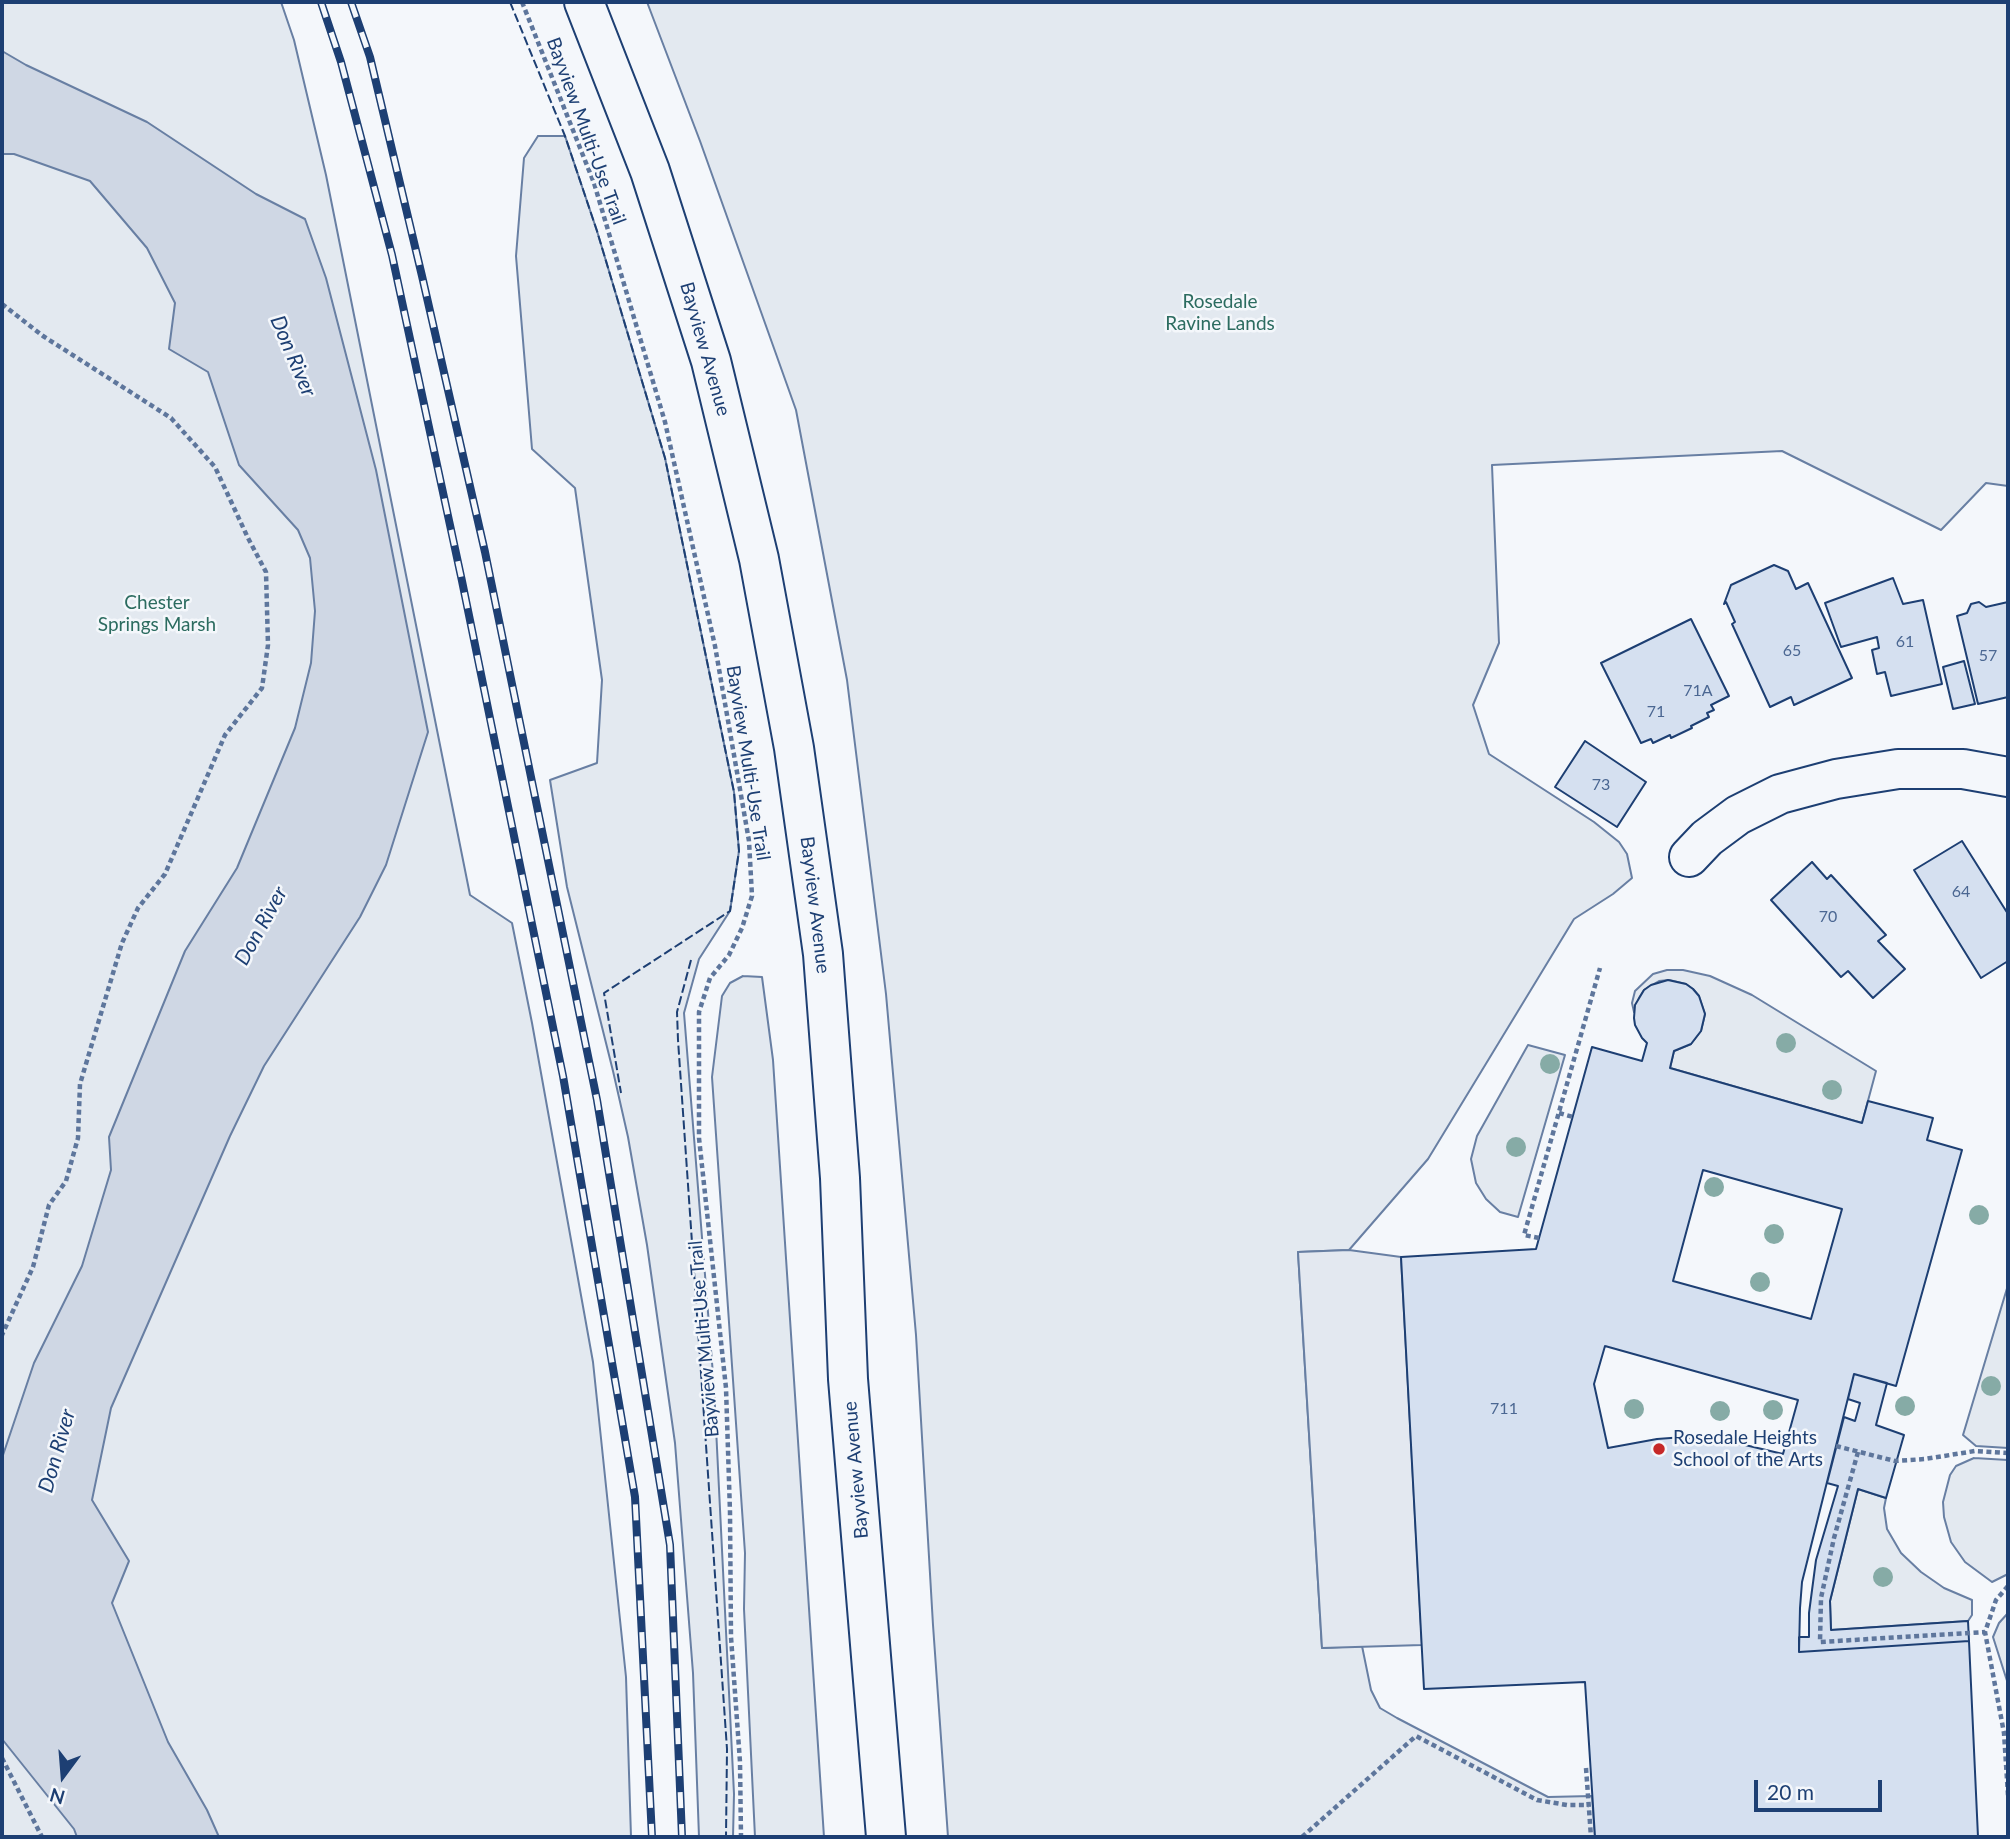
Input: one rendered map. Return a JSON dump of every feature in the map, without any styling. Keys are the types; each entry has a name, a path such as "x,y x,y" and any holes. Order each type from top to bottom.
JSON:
{"main road":[{"name":"Bayview Avenue","path":"584,2 650,172 711,361 759,559 794,748 823,954 840,1178 848,1378 886,1837"},
{"path":"1689,857 1707,838 1738,816 1780,794 1836,779 1898,769 1963,769 2008,776"}],"path":[{"name":"Bayview Multi-Use Trail","path":"522,2 594,183 665,422 715,646 749,841 752,896 742,928 729,955 709,978 699,1012 699,1138 726,1388 731,1637 740,1762 741,1837"},
{"path":"2,304 43,336 171,418 215,467 266,572 268,645 262,688 225,735 166,874 138,908 122,943 80,1084 78,1138 66,1181 49,1205 33,1267 2,1335"},
{"path":"1539,1238 1524,1235 1601,968"},
{"path":"1559,1113 1573,1117"},
{"path":"1836,1446 1895,1461 1975,1451 2008,1453"},
{"path":"1858,1452 1833,1538 1821,1598 1820,1642 1985,1632"},
{"path":"2008,1586 1996,1600 1985,1632 2006,1731 2008,1795"},
{"path":"1302,1837 1416,1736 1537,1800 1567,1805 1589,1805"},
{"path":"2,1758 42,1837"},
{"path":"1586,1768 1591,1837"}],"green space":[{"name":"Chester Springs Marsh","path":"2,2 281,2 294,40 326,175 470,895 512,923 532,1023 593,1362 626,1677 631,1837 2,1837"},
{"name":"Rosedale Ravine Lands","path":"647,2 2008,2 2008,486 1986,483 1941,530 1782,451 1492,465 1499,643 1473,705 1489,754 1594,822 1619,842 1627,854 1632,878 1574,919 1428,1159 1349,1250 1298,1252 1322,1648 1362,1646 1371,1690 1380,1708 1397,1718 1548,1797 1592,1796 1595,1837 948,1837 916,1335 886,994 847,680 796,410 700,141"},
{"path":"538,136 565,136 597,231 665,458 734,792 739,851 730,911 699,959 684,1013 714,1387 734,1794 733,1837 699,1837 693,1673 675,1443 647,1245 628,1137 567,887 550,780 597,763 602,680 575,488 532,449 516,256 524,158"},
{"path":"1667,970 1683,970 1710,976 1752,995 1876,1071 1862,1123 1670,1068 1674,1051 1691,1044 1701,1031 1705,1014 1699,996 1693,989 1686,984 1669,980 1659,981 1644,990 1634,1012 1632,1003 1635,991 1653,974"},
{"path":"743,976 762,977 773,1060 824,1837 755,1837 744,1609 745,1553 712,1077 722,996 730,983"},
{"path":"1528,1045 1565,1055 1518,1217 1500,1212 1486,1199 1476,1183 1471,1159 1477,1136"},
{"path":"2008,1285 2008,1448 1976,1446 1963,1435"},
{"path":"1974,1458 2008,1460 2008,1574 1992,1582 1965,1562 1951,1542 1944,1517 1943,1502 1950,1475 1956,1466"},
{"path":"1858,1489 1886,1498 1884,1508 1887,1529 1901,1553 1921,1572 1944,1588 1972,1600 1972,1615 1968,1621 1831,1630 1830,1601"},
{"path":"2008,1613 2008,1684 1993,1637 1999,1623"}],"shaded area":[{"path":"1349,1250 1401,1257 1422,1645 1322,1648 1298,1252"}],"water":[{"name":"Don River","path":"2,51 147,122 256,194 305,219 326,278 376,470 428,732 386,865 360,917 264,1066 230,1136 111,1408 92,1500 129,1561 112,1603 168,1742 207,1810 219,1837 77,1837 74,1829 2,1739 2,1458 34,1363 82,1266 111,1170 109,1137 185,951 237,868 295,728 311,663 315,611 310,558 298,530 239,465 208,372 169,349 175,303 147,248 90,181 14,154 2,154"}],"building":[{"path":"1774,565 1788,571 1796,589 1808,583 1852,678 1794,705 1791,697 1770,707 1732,624 1735,622 1726,602 1724,604 1731,585"},
{"path":"1893,578 1903,604 1923,600 1942,684 1891,696 1885,672 1877,674 1872,650 1879,648 1877,637 1841,647 1825,603"},
{"path":"1979,602 1986,607 2008,602 2008,697 1978,704 1957,616 1967,613 1971,604"},
{"path":"1691,619 1729,696 1711,705 1714,710 1707,713 1709,717 1691,726 1692,728 1671,738 1670,735 1653,743 1651,739 1641,743 1601,663"},
{"path":"1964,661 1975,704 1953,709 1943,667"},
{"path":"1585,741 1646,782 1617,827 1555,787"},
{"path":"1962,841 2008,914 2008,961 1981,978 1914,870"},
{"path":"1812,862 1827,879 1831,875 1886,935 1878,941 1905,969 1873,998 1848,971 1841,977 1771,900"},
{"path":"1668,980 1686,984 1699,996 1705,1014 1701,1031 1691,1044 1674,1051 1670,1068 1862,1123 1868,1101 1933,1118 1927,1140 1962,1150 1896,1386 1854,1374 1802,1582 1799,1652 1969,1641 1978,1837 1595,1837 1585,1682 1424,1689 1401,1257 1536,1249 1592,1047 1642,1061 1647,1043 1635,1025 1635,1005 1644,990","holes":["1703,1170 1842,1209 1811,1319 1673,1281","1605,1346 1798,1400 1783,1454 1745,1445 1684,1437 1608,1448 1594,1384"]},
{"path":"1854,1374 1887,1383 1876,1425 1904,1435 1886,1498 1858,1489 1830,1601 1831,1630 1968,1621 1969,1641 1799,1652 1799,1637 1809,1637 1809,1613 1816,1560 1838,1486 1827,1483 1844,1417 1855,1421 1860,1403 1848,1399"}],"railway":[{"path":"321,2 341,62 392,255 563,1076 635,1497 652,1837"},
{"path":"351,2 370,57 485,552 597,1100 670,1545 682,1837"}],"fence":[{"path":"510,2 565,136 597,231 665,458 734,792 739,851 730,911 604,993 621,1093"},
{"path":"691,960 677,1012 678,1040 727,1749 726,1837"}],"place":[{"name":"Rosedale Heights School of the Arts","path":"1659,1449"}]}
